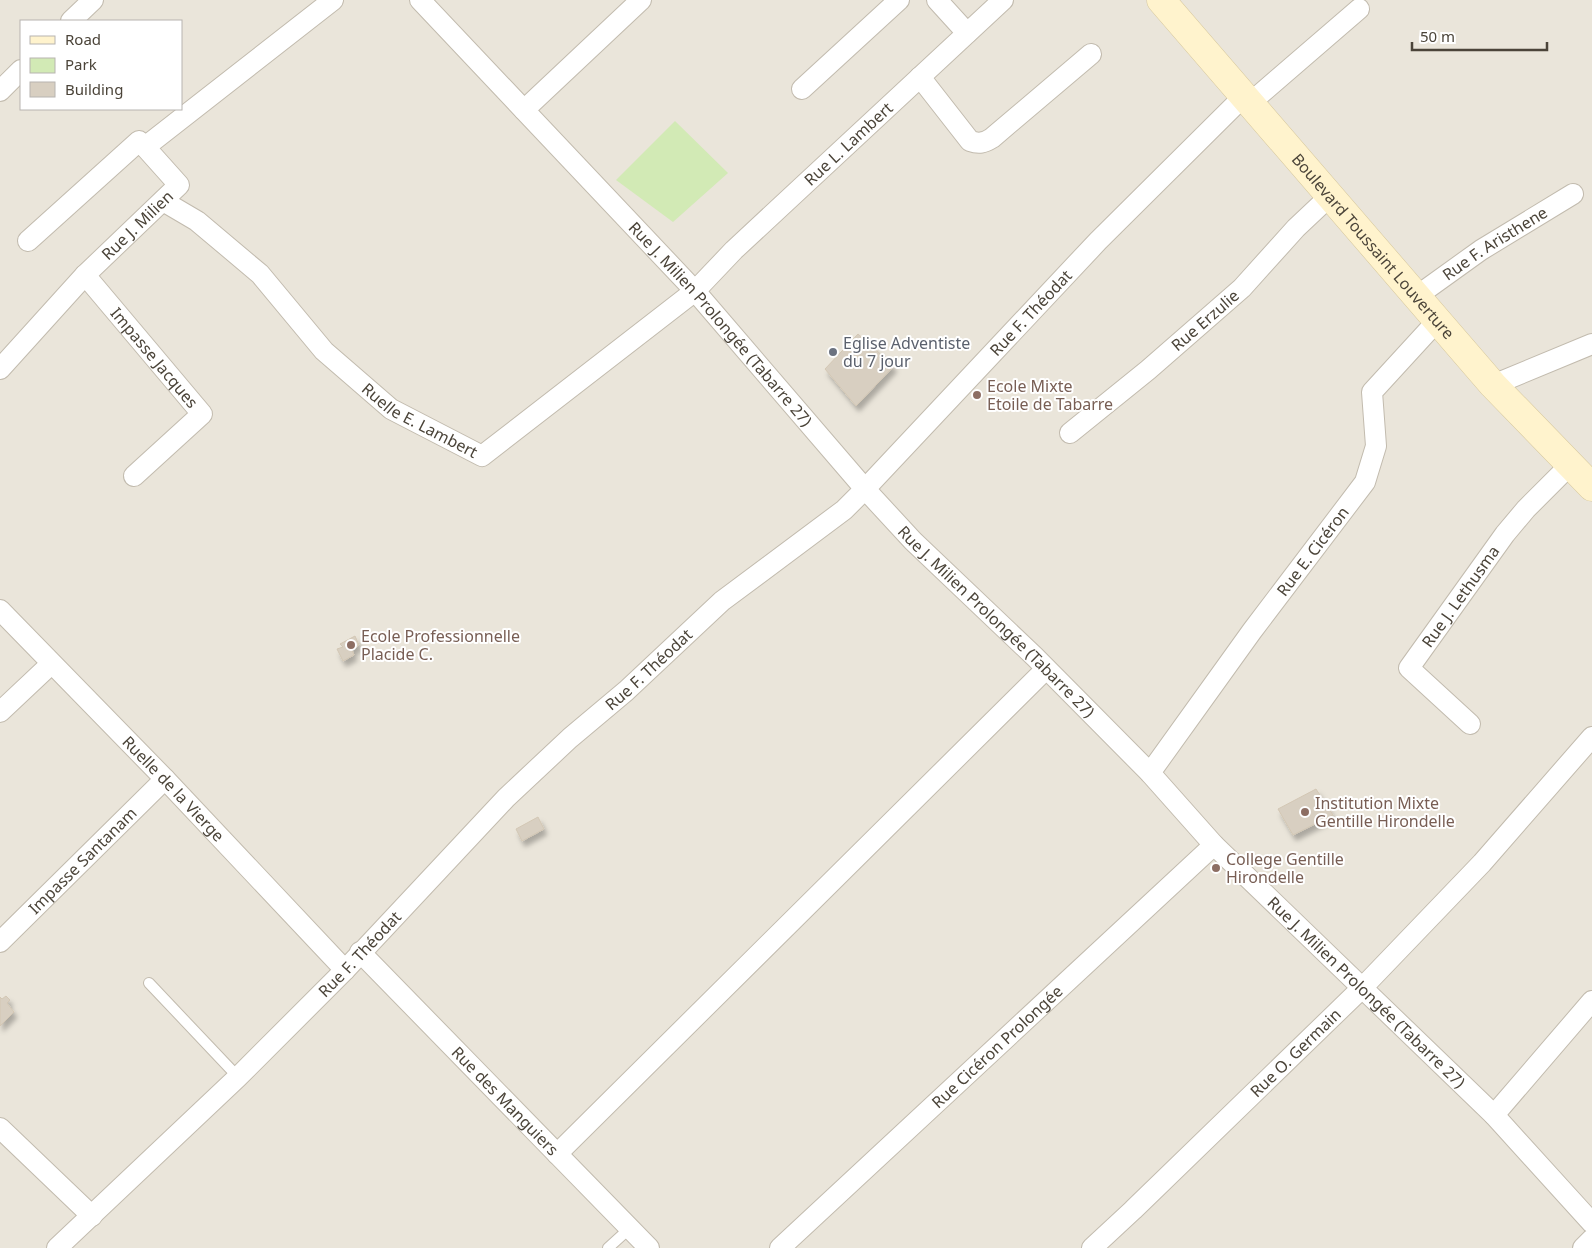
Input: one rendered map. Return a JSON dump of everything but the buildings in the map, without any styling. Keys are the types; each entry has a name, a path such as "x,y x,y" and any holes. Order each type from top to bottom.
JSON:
{"main road":[{"name":"Boulevard Toussaint Louverture","path":"1161,0 1493,385 1592,486"}],"street":[{"path":"72,20 93,0"},
{"path":"28,242 139,142 145,147 333,0"},
{"name":"Rue J. Milien Prolongée (Tabarre 27)","path":"420,0 696,291 865,489 913,541 1046,669 1150,773 1214,845 1494,1116 1592,1223"},
{"path":"524,110 641,0"},
{"path":"802,89 899,0"},
{"path":"937,0 967,33"},
{"name":"Rue L. Lambert","path":"696,291 734,250 1003,0"},
{"name":"Rue F. Théodat","path":"57,1248 238,1077 345,970 506,798 722,601 844,510 1098,241 1247,100 1359,9"},
{"path":"920,78 970,141 978,143 992,138 1091,54"},
{"path":"0,91 20,71"},
{"name":"Rue J. Milien","path":"0,369 85,275 178,185 145,147"},
{"name":"Rue F. Aristhene","path":"1417,296 1481,250 1573,194"},
{"name":"Rue Erzulie","path":"1070,434 1148,370 1242,288 1296,228 1330,196"},
{"name":"Ruelle E. Lambert","path":"163,201 197,221 260,274 324,351 391,409 482,456 696,291"},
{"name":"Impasse Jacques","path":"85,275 202,414 134,476"},
{"name":"Rue E. Cicéron","path":"1150,773 1252,630 1365,482 1376,446 1372,392 1438,320"},
{"path":"1493,385 1592,344"},
{"name":"Rue J. Lethusma","path":"1470,724 1409,668 1505,534 1526,509 1570,465"},
{"name":"Ruelle de la Vierge","path":"0,610 165,779 345,970"},
{"path":"0,712 51,664"},
{"path":"557,1154 1046,669"},
{"name":"Rue O. Germain","path":"1092,1248 1362,988 1482,863 1592,737"},
{"name":"Impasse Santanam","path":"0,942 165,779"},
{"name":"Rue Cicéron Prolongée","path":"780,1248 1214,845"},
{"name":"Rue des Manguiers","path":"360,952 649,1248"},
{"path":"1494,1116 1592,1001"},
{"path":"0,1128 92,1216"},
{"path":"1583,1248 1592,1239"}],"lane":[{"path":"149,983 238,1077"},
{"path":"608,1248 630,1228"}],"shaded area":[{"path":"0,0 1592,0 1592,1248 0,1248"}],"green space":[{"path":"675,121 728,173 673,222 616,180"}],"place":[{"name":"Eglise Adventiste du 7 jour","path":"833,352"},
{"name":"Ecole Mixte Etoile de Tabarre","path":"977,395"},
{"name":"Ecole Professionnelle Placide C.","path":"351,645"},
{"name":"Institution Mixte Gentille Hirondelle","path":"1305,812"},
{"name":"College Gentille Hirondelle","path":"1216,868"}]}
